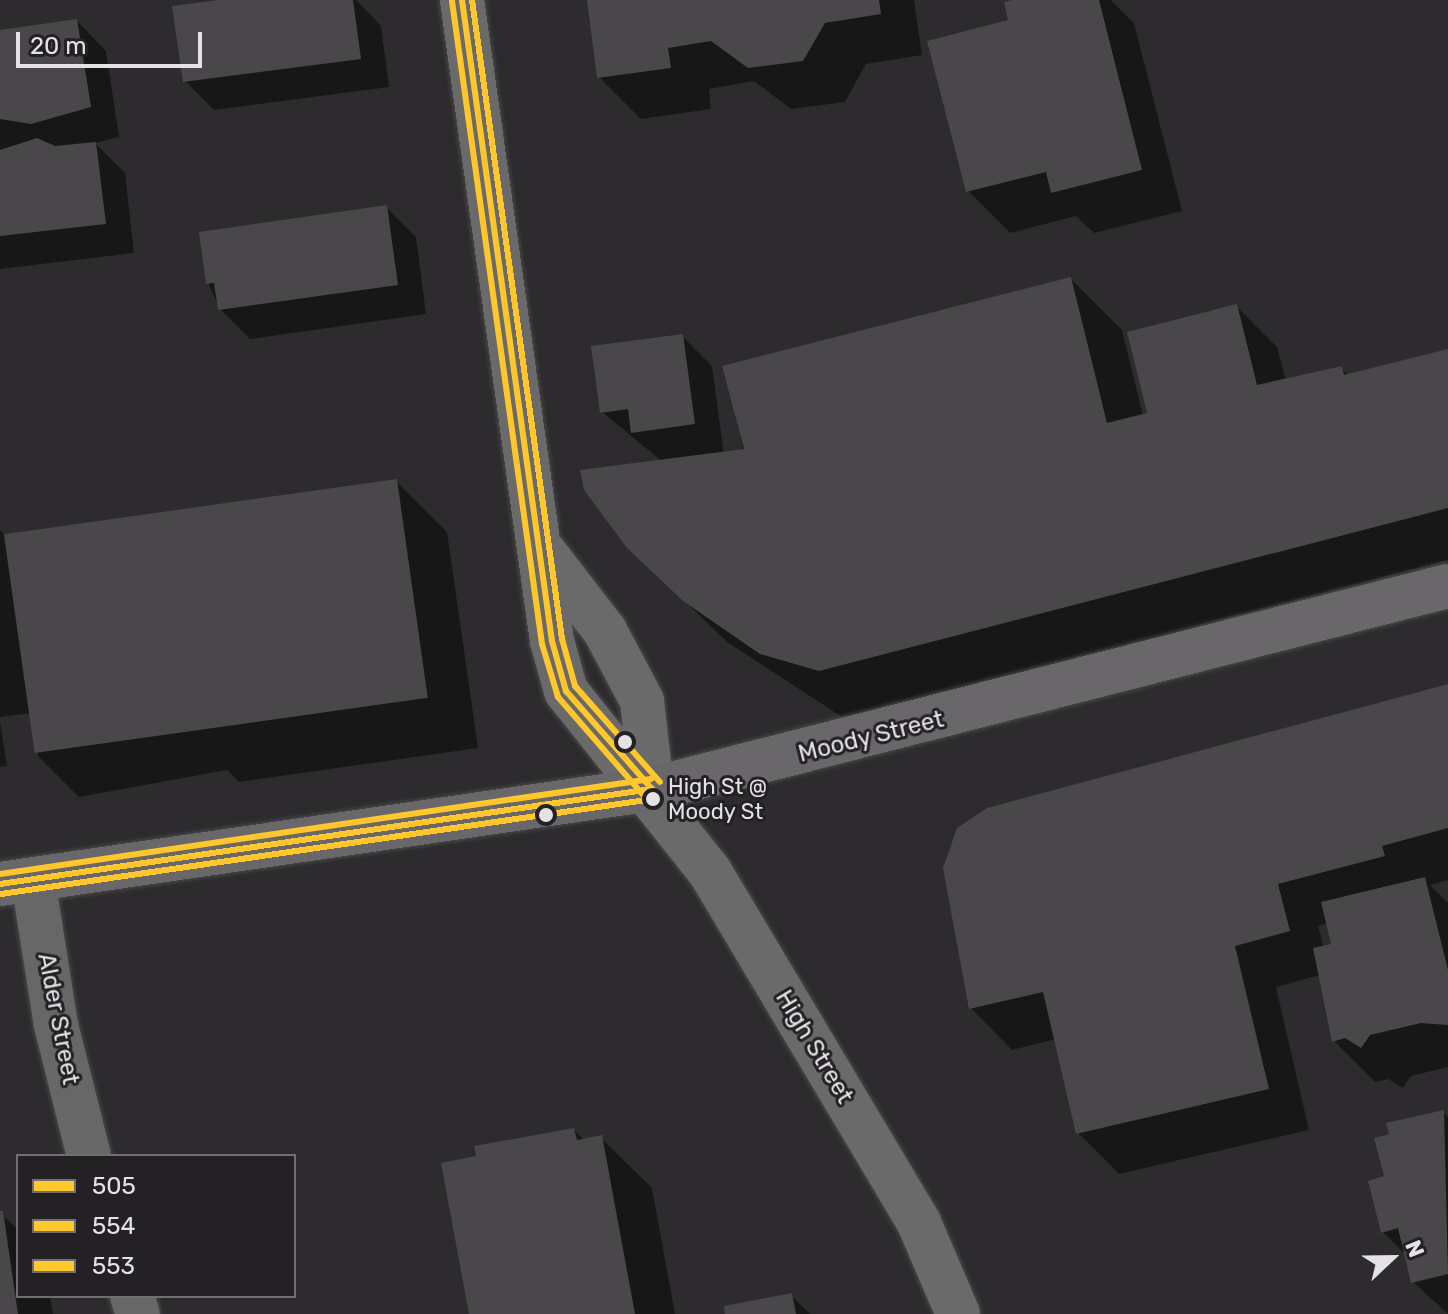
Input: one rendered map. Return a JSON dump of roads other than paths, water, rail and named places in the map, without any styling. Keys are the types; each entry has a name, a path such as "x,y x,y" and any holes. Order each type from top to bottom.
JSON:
{"main road":[{"name":"Moody Street","path":"17,882 652,789 1448,586"}],"street":[{"name":"High Street","path":"462,0 544,552 552,641 566,691 652,789 710,872 919,1223 958,1314"},
{"path":"544,552 605,631 642,701 652,789"},
{"name":"Alder Street","path":"17,882 88,1154"}],"place":[{"name":"High St @ Moody St","path":"653,799"}]}
